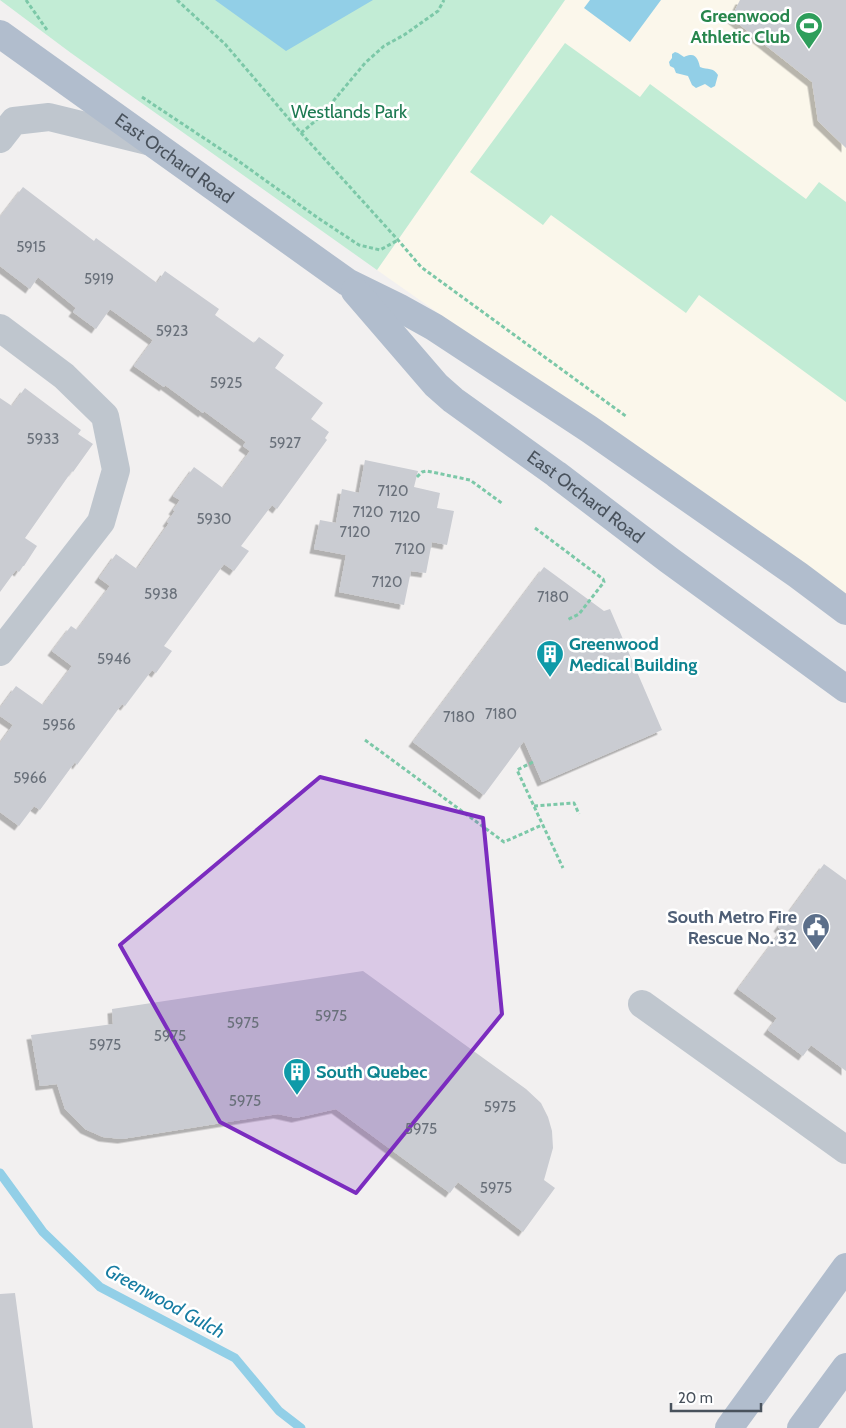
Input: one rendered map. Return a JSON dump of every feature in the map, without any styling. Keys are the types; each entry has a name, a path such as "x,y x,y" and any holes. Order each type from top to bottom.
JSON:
{"main road":[{"name":"East Orchard Road","path":"0,34 347,282 434,327 589,429 798,575 846,611"},
{"name":"East Orchard Road","path":"347,282 436,385 453,400 846,688"},
{"path":"728,1428 846,1267"},
{"path":"801,1428 846,1367"}],"street":[{"path":"0,139 14,121 49,116 151,142"},
{"path":"0,328 64,376 105,416 116,470 101,522 0,652"},
{"path":"642,1004 846,1150"}],"path":[{"path":"26,0 52,37"},
{"path":"177,0 225,44 301,133 421,267 629,419"},
{"path":"301,133 320,117 365,62 384,46 404,35 438,11 444,0"},
{"path":"141,96 359,245 380,250 398,240"},
{"path":"416,477 422,472 427,471 470,480 503,504"},
{"path":"535,528 603,579 604,582 579,614 567,620"},
{"path":"365,740 504,842 542,825"},
{"path":"533,762 518,770 562,868"},
{"path":"534,806 574,803 579,814"}],"highlighted area":[{"path":"320,777 483,818 502,1014 356,1193 220,1122 120,945"}],"shaded area":[{"name":"Greenwood Athletic Club","path":"565,0 846,0 846,600 377,270"}],"green space":[{"name":"Westlands Park","path":"0,0 565,0 377,270 71,53"},
{"path":"565,43 640,97 650,84 806,199 819,182 846,202 846,402 699,295 686,313 551,215 543,225 470,172"}],"water":[{"path":"215,0 373,0 286,51"},
{"path":"590,0 661,0 630,42 584,8"},
{"path":"675,52 684,57 692,55 697,59 700,67 714,71 718,75 715,86 711,88 705,84 696,88 692,85 688,76 676,73 669,62 672,54"}],"building":[{"name":"Greenwood Athletic Club","path":"740,0 846,0 846,148 818,121 812,82 731,18"},
{"path":"23,187 94,241 96,238 157,283 165,271 219,309 215,315 254,343 259,337 284,355 275,368 323,403 311,419 329,432 325,438 327,440 277,509 272,505 241,546 249,551 234,571 224,564 164,646 172,651 156,673 152,670 125,706 122,704 77,765 75,762 40,810 34,806 19,826 0,812 0,743 13,725 0,716 0,708 16,686 43,705 72,666 52,651 71,626 77,630 110,586 99,578 116,554 137,569 169,523 167,522 180,500 173,496 194,467 223,488 250,451 243,446 246,442 204,411 203,413 165,385 164,387 134,366 153,340 110,309 96,329 73,312 76,308 38,277 30,289 0,266 0,217"},
{"path":"25,388 81,430 78,434 93,444 25,538 37,546 24,566 19,572 16,570 0,592 0,398 12,406"},
{"path":"365,460 418,471 414,487 440,493 437,508 454,511 447,545 432,542 426,573 411,571 404,605 339,592 346,555 314,549 320,520 336,523 342,489 359,493"},
{"name":"Greenwood Medical Building","path":"544,567 604,611 610,609 662,730 542,782 524,741 484,795 413,742"},
{"name":"South Metro Fire Rescue No. 32","path":"824,864 846,880 846,1071 811,1045 803,1056 768,1030 777,1018 738,989 782,930 778,927"},
{"name":"South Quebec","path":"363,971 526,1089 541,1103 552,1131 553,1148 544,1180 555,1188 523,1232 458,1182 450,1193 336,1109 296,1118 278,1114 122,1139 103,1137 85,1129 65,1109 57,1084 40,1086 31,1035 113,1024 112,1009"},
{"path":"15,1293 33,1428 0,1428 0,1294"}],"waterway":[{"name":"Greenwood Gulch","path":"0,1173 43,1232 100,1287 235,1358 279,1411 301,1428"}],"place":[{"name":"Greenwood Athletic Club","path":"809,50"},
{"name":"Greenwood Medical Building","path":"550,678"},
{"name":"South Metro Fire Rescue No. 32","path":"816,951"},
{"name":"South Quebec","path":"297,1096"}]}
